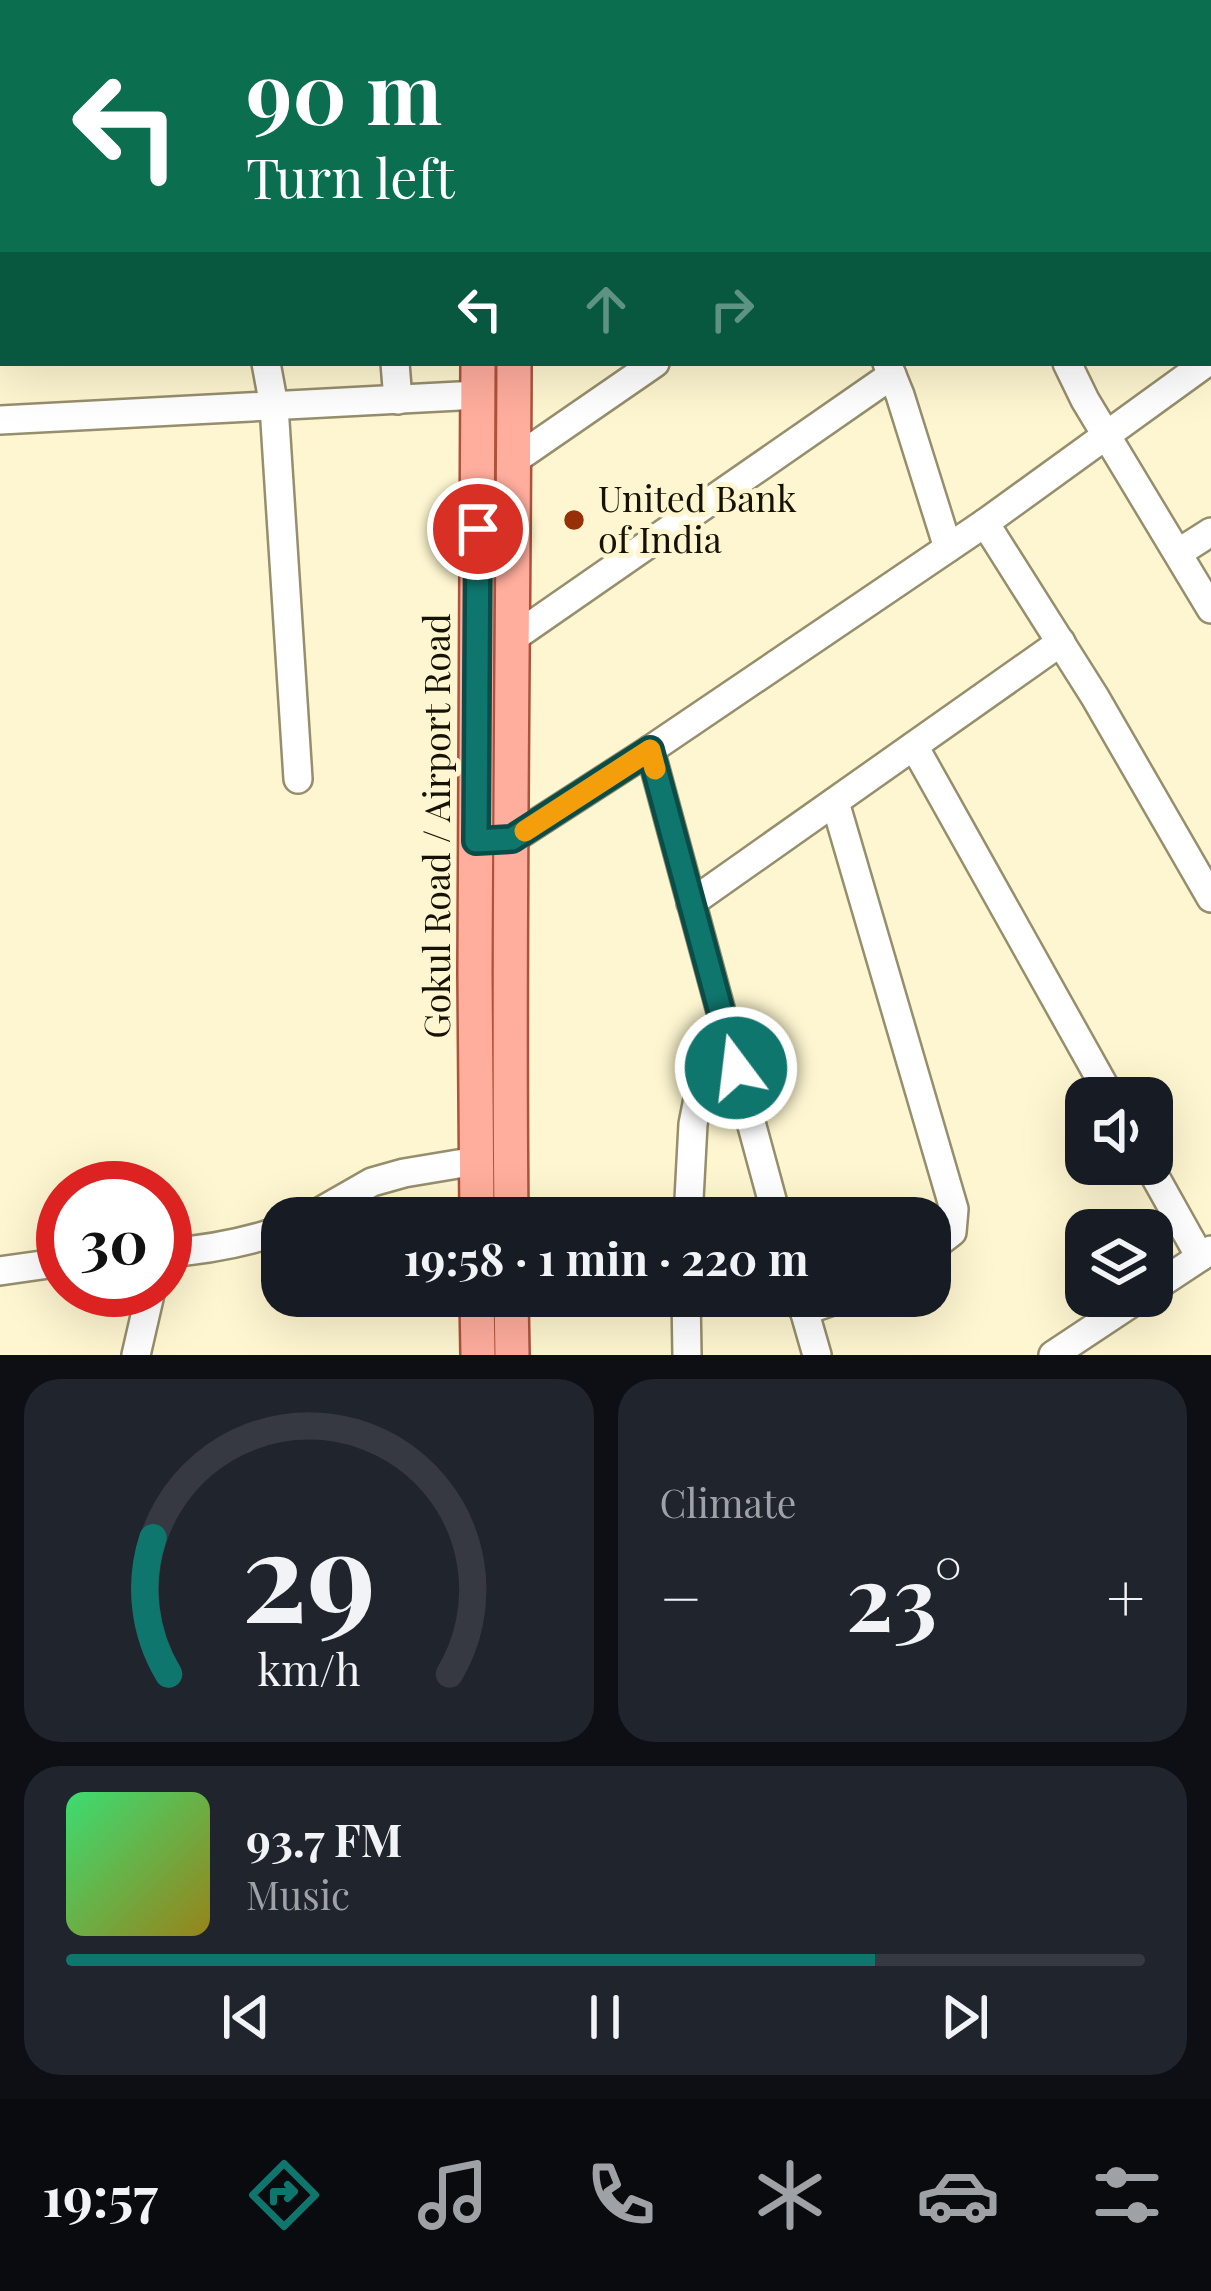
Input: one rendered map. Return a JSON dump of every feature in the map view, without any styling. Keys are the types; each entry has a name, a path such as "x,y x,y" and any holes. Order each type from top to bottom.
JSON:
{"main road":[{"path":"511,1197 514,366"},
{"name":"Gokul Road / Airport Road","path":"477,1197 478,379"},
{"path":"477,1317 478,1355"},
{"path":"512,1317 512,1355"}],"street":[{"path":"267,366 274,406 298,779"},
{"path":"395,366 398,400"},
{"path":"513,461 651,366"},
{"path":"1069,366 1211,609"},
{"path":"476,841 512,839 650,750 985,523 1202,366"},
{"path":"513,638 890,369 947,548"},
{"path":"0,421 398,400 478,379"},
{"path":"985,523 1061,642 1211,898"},
{"path":"1178,554 1211,532"},
{"path":"692,903 1061,642"},
{"path":"914,746 1099,1077"},
{"path":"650,750 771,1197"},
{"path":"835,802 950,1197"},
{"path":"689,1197 699,1094 726,1030"},
{"path":"345,1197 372,1181 404,1172 476,1161"},
{"path":"1162,1185 1206,1253 1173,1275"},
{"path":"951,1199 951,1233"},
{"path":"192,1250 261,1237"},
{"path":"0,1271 36,1266"},
{"path":"136,1355 145,1317"},
{"path":"686,1317 687,1355"},
{"path":"806,1317 817,1355"},
{"path":"1054,1355 1111,1317"}],"slow traffic":[{"path":"525,831 650,750 655,769"}],"place":[{"name":"United Bank of India","path":"574,520"}],"route":[{"path":"478,529 476,841 512,839 650,750 736,1068"}]}
